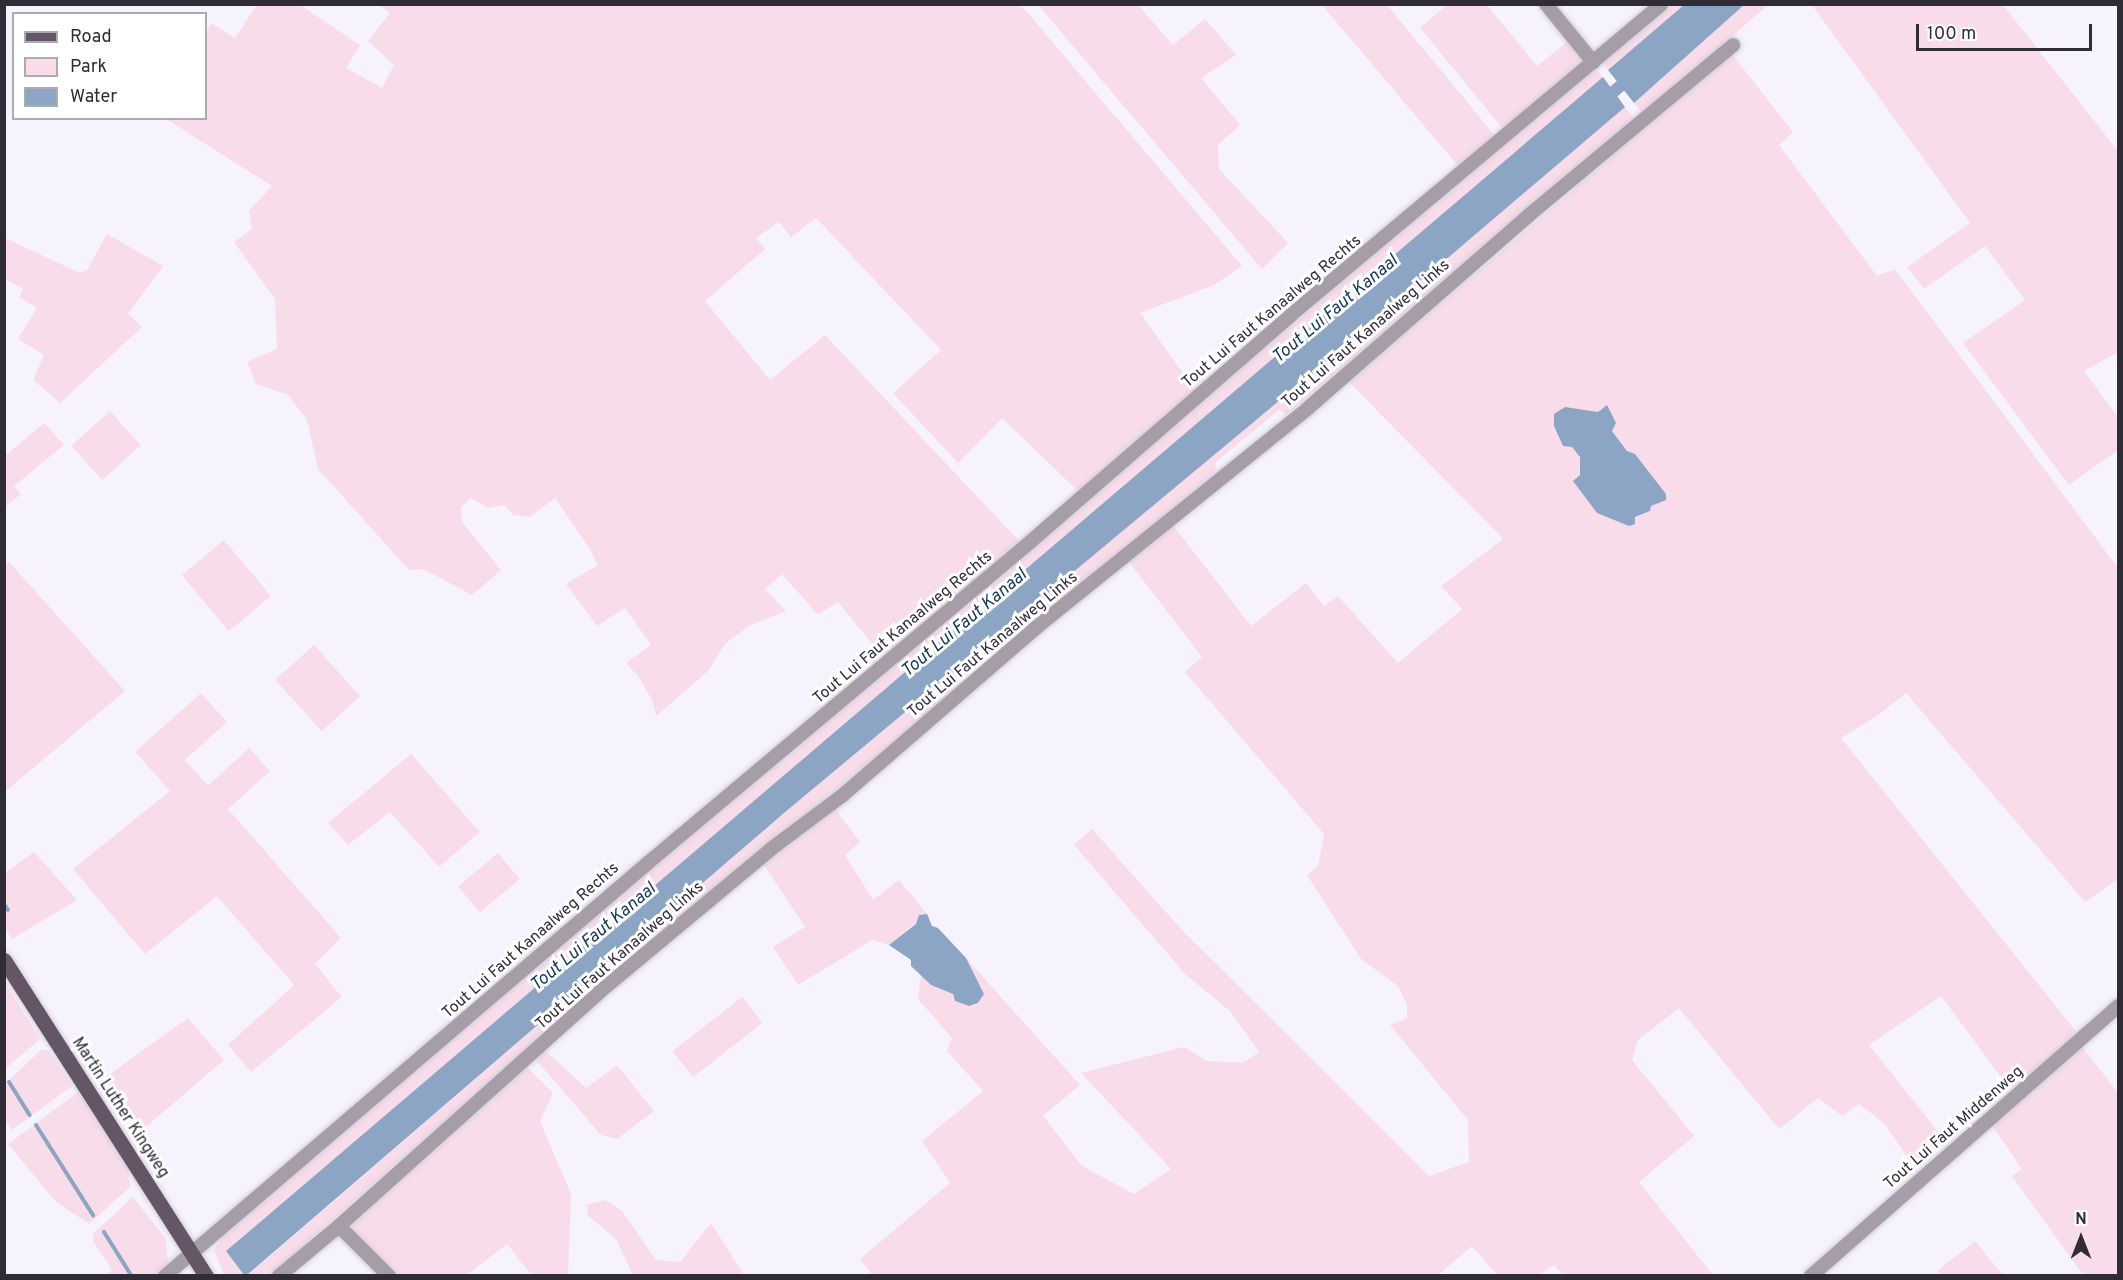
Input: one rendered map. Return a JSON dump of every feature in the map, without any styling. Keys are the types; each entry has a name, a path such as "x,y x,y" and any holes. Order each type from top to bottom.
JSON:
{"main road":[{"name":"Martin Luther Kingweg","path":"4,960 206,1275"}],"street":[{"path":"1546,4 1593,62"},
{"name":"Tout Lui Faut Kanaalweg Rechts","path":"165,1275 649,862 1020,551 1291,315 1661,4"},
{"name":"Tout Lui Faut Kanaalweg Links","path":"279,1275 339,1226 617,977 771,849 843,795 1037,627 1308,408 1528,216 1733,45"},
{"name":"Tout Lui Faut Middenweg","path":"1811,1275 2118,1006"},
{"path":"339,1226 388,1275"}],"green space":[{"path":"257,5 300,5 360,45 346,68 382,88 394,65 368,41 390,13 379,5 1021,5 1242,266 1214,285 1140,313 1195,390 1078,491 1002,418 958,463 893,393 941,350 816,218 791,237 779,222 756,238 765,249 705,301 770,380 825,335 1021,543 885,660 838,602 818,615 782,574 765,589 786,611 749,626 725,644 708,671 656,716 652,700 638,676 626,663 651,645 625,608 597,626 566,584 598,565 555,498 530,517 513,515 504,505 488,508 471,498 461,507 462,522 501,570 472,595 423,569 409,570 318,469 307,420 288,395 256,384 247,362 277,349 275,299 234,242 252,229 249,211 272,186 168,120 207,120 207,31 211,23 235,38"},
{"path":"1038,5 1138,5 1173,45 1205,19 1236,55 1201,78 1240,125 1218,145 1219,169 1288,243 1262,269"},
{"path":"1322,5 1387,5 1496,137 1459,167"},
{"path":"1447,5 1487,5 1537,66 1568,41 1585,62 1503,129 1420,28"},
{"path":"1671,5 1685,5 1608,70 1603,63"},
{"path":"1744,5 1768,5 1643,114 1634,103"},
{"path":"1812,5 2003,5 2118,151 2118,352 2084,371 2118,417 2118,450 2069,485 1963,343 2025,300 1985,246 1924,289 1907,267 1970,223"},
{"path":"1732,54 1793,132 1779,145 1877,276 1895,269 2118,568 2118,879 2085,902 1906,693 1877,716 1841,738 2078,1034 2010,1089 1941,996 1869,1045 1947,1143 1916,1170 1884,1123 1859,1104 1842,1116 1818,1098 1779,1129 1679,1008 1638,1040 1632,1060 1694,1136 1639,1182 1713,1275 1563,1275 1554,1265 1539,1275 1497,1275 1472,1246 1437,1276 870,1276 871,1273 860,1259 950,1183 922,1141 983,1091 947,1051 952,1038 918,999 921,975 931,985 953,994 955,1001 970,1006 978,1003 984,994 966,958 1080,1085 1043,1116 1082,1166 1134,1194 1171,1169 1081,1073 1184,1047 1207,1061 1243,1063 1259,1052 1230,1011 1185,974 1074,845 1092,829 1181,929 1429,1176 1469,1162 1468,1120 1390,1025 1407,1018 1407,1005 1398,986 1361,959 1307,875 1318,866 1324,834 1185,672 1202,657 1129,562 1173,525 1251,626 1306,583 1324,606 1338,596 1398,663 1462,609 1441,586 1503,539 1349,382","holes":["1582,411 1598,412 1627,451 1635,454 1665,493 1635,518 1580,475 1580,457 1572,447"]},
{"path":"1594,68 1603,77 226,1251 244,1275 224,1275 214,1250 224,1234"},
{"path":"1625,107 1635,120 1287,414 1279,410 1216,462 1215,473 1027,628 994,638"},
{"path":"107,234 163,266 128,314 142,327 60,403 33,380 44,355 18,339 37,308 19,297 23,289 5,279 5,238 80,273 87,270"},
{"path":"110,411 141,445 102,480 71,446"},
{"path":"44,423 64,445 14,486 21,494 5,507 5,456"},
{"path":"224,540 271,596 229,631 182,575"},
{"path":"9,562 125,691 7,790 4,787 4,566"},
{"path":"314,645 360,696 322,731 275,680"},
{"path":"956,670 966,683 606,978 270,1275 247,1276 784,813"},
{"path":"201,693 227,722 185,760 208,786 249,748 270,771 228,809 341,938 315,964 342,997 251,1072 228,1045 294,985 217,896 145,954 73,869 170,791 135,752"},
{"path":"411,754 480,832 439,867 390,812 348,845 328,823"},
{"path":"835,809 860,842 845,855 873,900 899,880 927,914 919,915 916,923 889,945 872,940 798,985 773,947 805,927 764,865"},
{"path":"34,852 77,900 12,939 5,928 5,873"},
{"path":"498,853 520,879 480,912 458,886"},
{"path":"5,983 40,1039 4,1069"},
{"path":"742,997 762,1023 693,1077 673,1051"},
{"path":"188,1018 224,1060 140,1132 103,1079"},
{"path":"2081,1045 2118,1093 2118,1275 2083,1275 2012,1176 2022,1169 1991,1124"},
{"path":"41,1050 48,1050 72,1086 12,1130 5,1120 5,1084"},
{"path":"545,1050 586,1088 617,1065 654,1111 617,1139 601,1135 536,1060"},
{"path":"527,1067 553,1093 540,1121 571,1194 568,1275 531,1275 507,1244 467,1275 399,1275 349,1224"},
{"path":"78,1092 128,1165 130,1187 89,1224 55,1201 8,1144"},
{"path":"133,1197 166,1239 168,1265 155,1275 106,1275 112,1270 93,1241 94,1233"},
{"path":"605,1200 622,1211 656,1260 680,1262 711,1223 744,1275 633,1275 616,1239 588,1216 587,1205"},
{"path":"1975,1241 2003,1275 1941,1275 1937,1271"}],"water":[{"path":"1685,4 1744,5 1634,103 1608,70"},
{"path":"1603,77 1625,107 1322,365 784,813 247,1275 244,1275 226,1251"},
{"path":"1607,405 1616,423 1612,431 1627,451 1635,454 1666,494 1666,500 1651,506 1650,511 1635,517 1635,524 1629,526 1597,513 1573,481 1580,475 1580,457 1572,447 1563,446 1554,426 1554,414 1565,407 1598,412"},
{"path":"927,914 932,926 938,928 966,958 984,994 978,1003 969,1006 955,1001 953,994 931,985 911,966 911,960 889,945 916,924 919,915"}],"waterway":[{"name":"Tout Lui Faut Kanaal","path":"1603,101 1633,75"},
{"path":"4,904 8,910"},
{"path":"9,1082 30,1115"},
{"path":"36,1125 93,1215"},
{"path":"104,1232 131,1275"}]}
